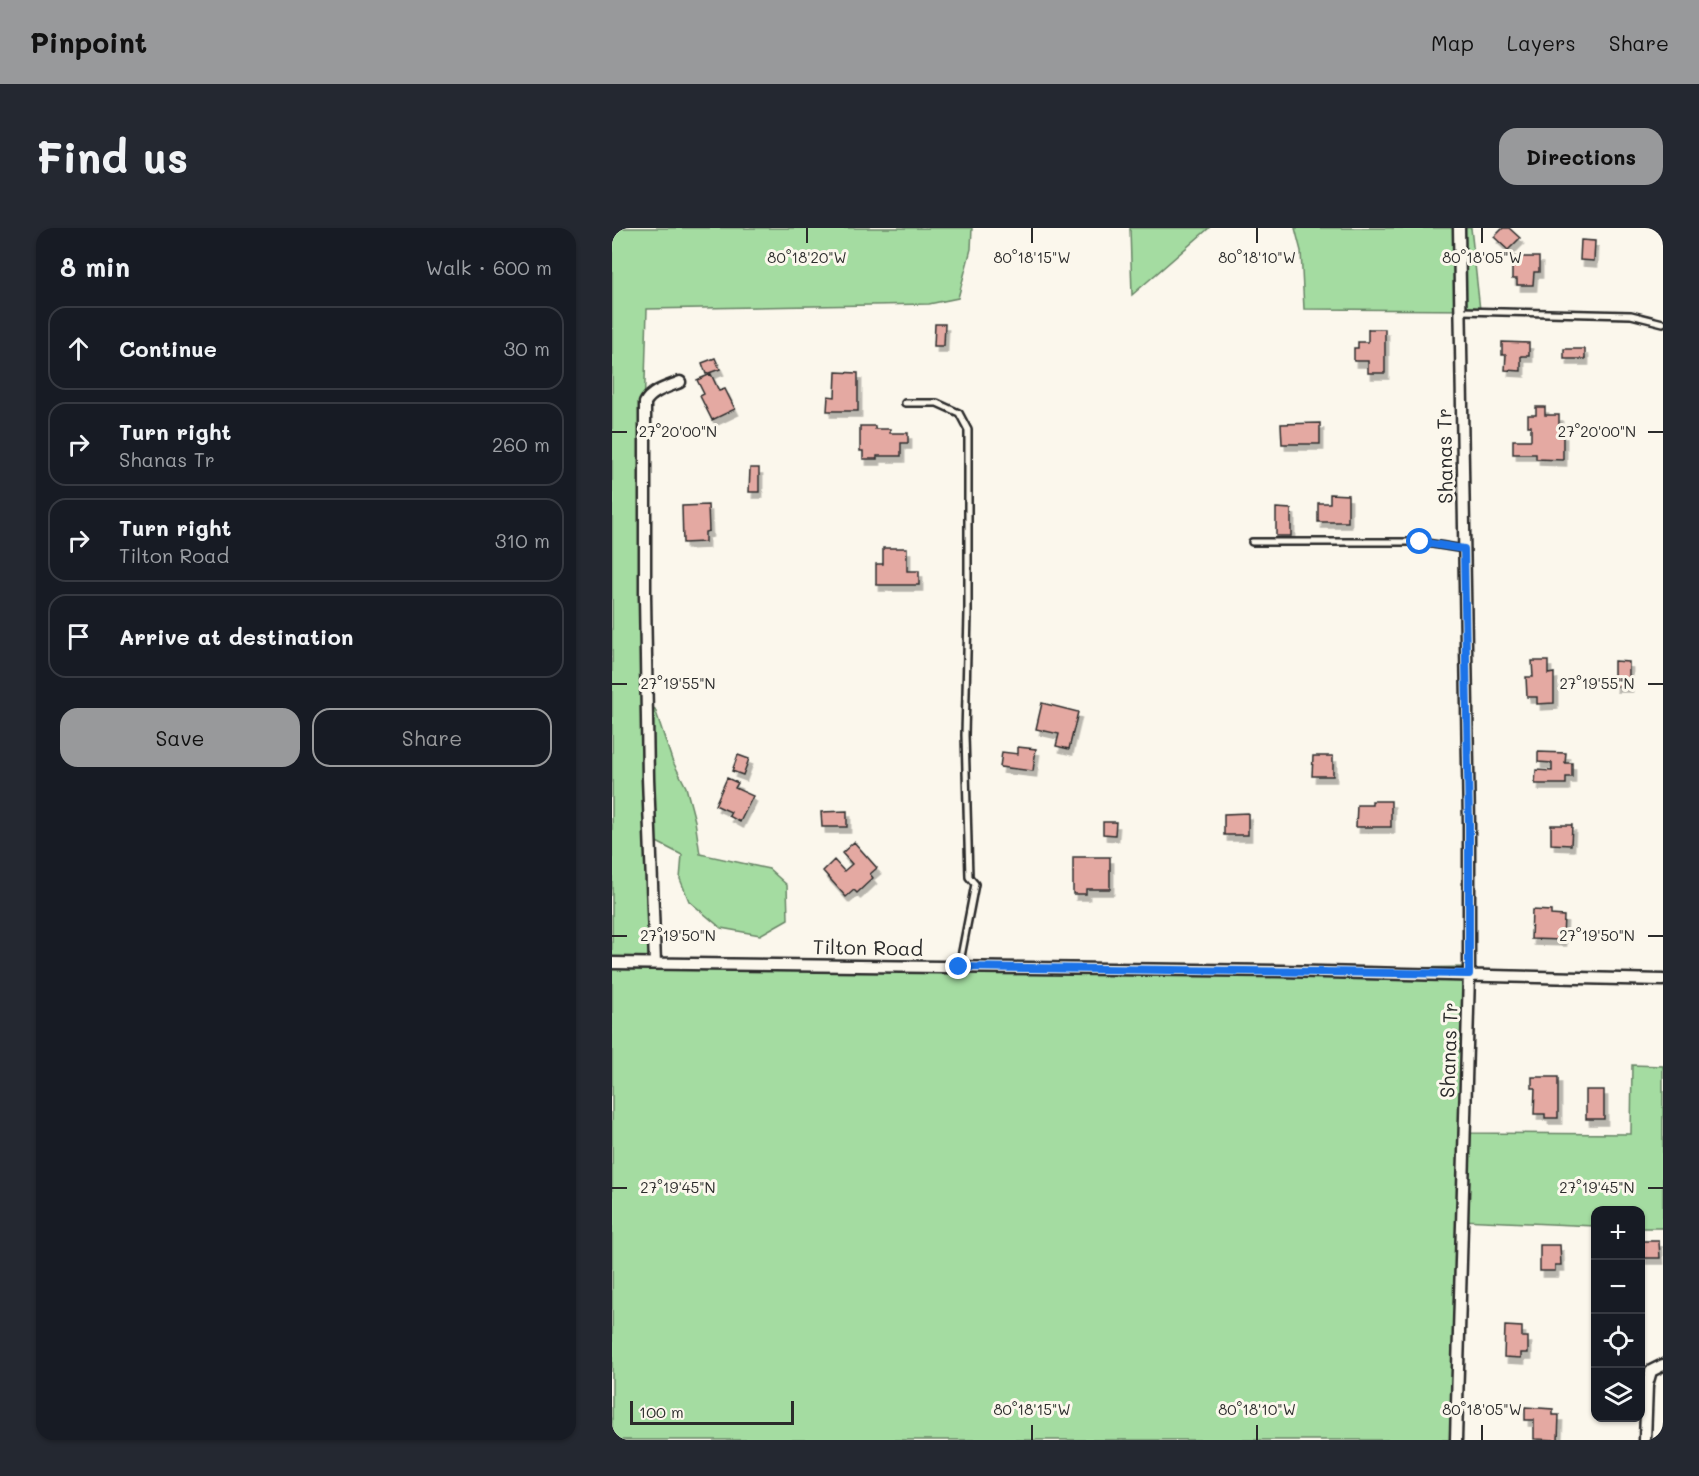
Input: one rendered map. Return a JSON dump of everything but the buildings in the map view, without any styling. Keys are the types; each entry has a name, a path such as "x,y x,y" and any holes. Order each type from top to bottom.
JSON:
{"street":[{"name":"Shanas Tr","path":"1456,1440 1469,974 1469,825 1459,228"},
{"path":"655,963 648,778 645,404 647,399 656,393 680,381"},
{"name":"Tilton Road","path":"612,963 1469,974 1663,980"},
{"path":"1645,1440 1647,1385 1651,1371 1663,1365"}],"lane":[{"path":"1461,311 1631,315 1663,323"},
{"path":"904,403 937,403 959,412 968,430 965,735 969,877 975,884 959,967"},
{"path":"1252,542 1420,542 1464,549"}],"green space":[{"path":"612,228 972,228 971,249 958,298 929,304 647,309 643,453 647,704 655,709 672,760 686,787 695,821 700,854 769,869 787,885 788,919 760,935 721,928 689,901 680,879 682,855 649,838 650,962 1271,970 1468,967 1463,1133 1631,1134 1632,1065 1663,1066 1663,1228 1645,1228 1645,1206 1591,1206 1591,1226 1461,1220 1458,1440 612,1440"},
{"path":"1130,228 1209,228 1132,295"},
{"path":"1295,228 1471,228 1480,310 1304,309 1301,251"}],"route":[{"path":"959,967 1469,974 1464,549 1420,542"}]}
